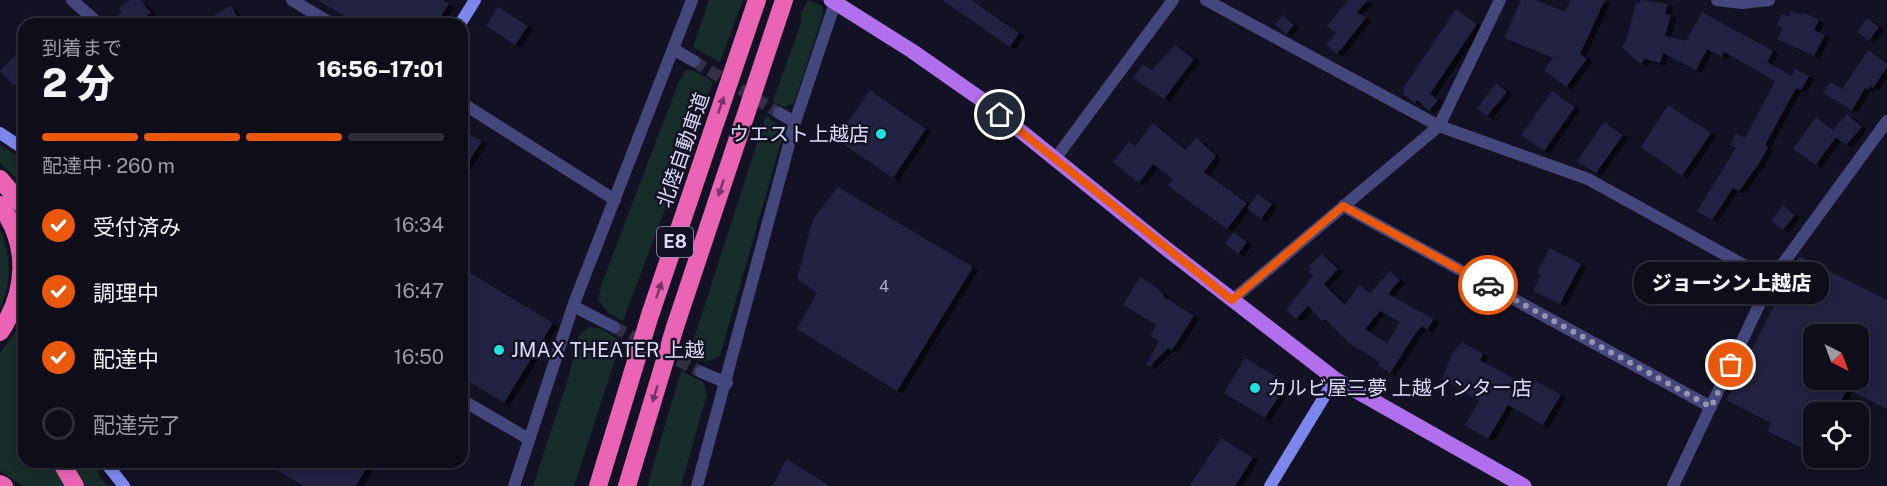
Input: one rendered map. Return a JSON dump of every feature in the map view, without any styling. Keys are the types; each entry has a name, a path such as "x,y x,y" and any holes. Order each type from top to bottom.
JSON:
{"highway":[{"name":"北陸自動車道","path":"598,486 650,315 757,0"},
{"name":"E8","path":"627,486 675,327 781,7"},
{"path":"0,179 18,200"},
{"path":"0,205 9,218 18,246"},
{"path":"0,332 18,300"},
{"path":"586,486 631,359 650,315"},
{"path":"64,468 75,486"}],"main road":[{"path":"834,1 912,51 982,100 1232,300 1335,379 1524,486"}],"street":[{"path":"72,0 92,18"},
{"path":"81,9 91,0"},
{"path":"292,0 322,18"},
{"path":"464,18 475,0"},
{"path":"513,486 527,438 573,306 692,0"},
{"path":"1055,159 1173,0"},
{"path":"1206,0 1439,126 1588,179 1771,280"},
{"path":"1232,300 1439,126 1500,0"},
{"path":"1717,0 1742,3 1769,0"},
{"path":"697,486 727,383 795,122 834,1"},
{"path":"673,49 694,61"},
{"path":"468,107 615,200"},
{"path":"779,113 795,122"},
{"path":"1673,486 1771,280 1887,121"},
{"path":"0,133 18,145"},
{"path":"1343,206 1711,407"},
{"path":"573,306 614,327"},
{"path":"700,372 727,383"},
{"path":"1270,486 1335,379"},
{"path":"468,404 527,438"},
{"path":"110,468 124,486"}],"green space":[{"path":"709,0 743,0 720,62 693,47"},
{"path":"808,0 822,6 823,15 794,103 784,107 773,101 801,23 801,13"},
{"path":"686,70 695,71 713,82 623,321 609,313 598,300 601,286 679,81"},
{"path":"766,115 784,132 720,356 708,361 696,360 688,357"},
{"path":"0,145 18,156 18,180 0,163"},
{"path":"0,230 7,250 9,270 0,309"},
{"path":"589,327 601,329 621,341 574,486 533,486 568,379 579,336"},
{"path":"18,328 18,468 54,468 65,486 23,486 0,471 0,353"},
{"path":"681,371 703,382 707,394 681,486 647,486"},
{"path":"76,468 96,468 101,479 108,486 86,486"}],"building":[{"path":"130,0 141,0 151,13 144,18 114,18 122,12 119,8"},
{"path":"317,0 442,0 449,4 440,18 348,18"},
{"path":"942,0 971,0 1019,33 1010,47"},
{"path":"1348,0 1368,0 1357,12 1366,18 1337,54 1326,45 1336,33 1327,26"},
{"path":"1521,0 1536,0 1565,12 1570,0 1605,0 1580,54 1587,59 1566,87 1544,70 1553,58 1504,38"},
{"path":"1641,0 1668,4 1665,14 1671,15 1665,36 1686,41 1702,12 1773,51 1767,62 1792,76 1795,69 1809,76 1801,90 1796,88 1765,145 1768,147 1760,162 1739,191 1733,188 1712,220 1697,211 1736,148 1730,145 1736,133 1745,138 1775,81 1724,52 1722,57 1707,49 1696,70 1663,53 1660,63 1645,59 1641,64 1621,47 1626,42 1636,2 1640,3"},
{"path":"231,5 237,16 233,18 210,18"},
{"path":"498,7 528,26 515,45 486,26"},
{"path":"1456,9 1477,24 1430,94 1438,100 1429,111 1417,100 1415,103 1403,94 1405,92 1402,90"},
{"path":"1791,11 1801,15 1802,12 1819,20 1814,30 1825,35 1814,56 1777,39 1783,28 1777,25 1782,14 1789,17"},
{"path":"1283,15 1294,25 1286,34 1275,24"},
{"path":"1867,18 1879,27 1869,41 1857,32"},
{"path":"1175,45 1194,59 1164,99 1133,78 1143,64 1152,70"},
{"path":"1868,50 1887,63 1887,67 1873,88 1870,86 1868,90 1865,88 1852,110 1823,93 1830,82 1842,89"},
{"path":"18,53 18,81 14,85 0,71"},
{"path":"1496,83 1507,92 1487,116 1477,108"},
{"name":"ウエスト上越店","path":"870,90 926,129 893,178 836,139"},
{"path":"1552,91 1575,107 1544,151 1521,135"},
{"path":"1668,105 1711,133 1682,176 1641,147"},
{"path":"1847,114 1862,127 1846,145 1836,137 1816,165 1793,149 1816,117 1833,130"},
{"path":"1604,122 1623,135 1596,173 1577,161"},
{"path":"1153,123 1186,150 1196,137 1216,156 1204,172 1247,203 1227,229 1168,186 1173,179 1153,164 1139,183 1113,162 1129,142 1135,146"},
{"path":"468,133 482,141 468,163"},
{"path":"838,187 973,267 897,391 797,329 817,293 797,279 813,219"},
{"path":"1258,194 1272,204 1261,219 1247,208"},
{"path":"1783,205 1795,215 1783,230 1771,220"},
{"path":"1234,232 1247,242 1238,254 1225,243"},
{"path":"1550,248 1581,264 1560,304 1533,291 1541,275 1537,273"},
{"path":"1322,254 1338,269 1324,284 1345,305 1359,285 1370,293 1390,271 1400,280 1388,294 1434,319 1427,330 1422,326 1416,333 1390,373 1378,365 1380,362 1349,343 1325,319 1322,321 1308,306 1296,319 1286,310 1313,276 1309,272 1312,269 1309,266","holes":["1380,311 1400,322 1387,343 1365,329"]},
{"path":"1799,256 1887,300 1887,409 1849,390 1869,390 1869,324 1803,324 1803,390 1847,390 1841,402 1803,402 1803,449 1767,431 1771,423 1726,400"},
{"name":"JMAX THEATER 上越","path":"468,272 553,323 504,403 468,381"},
{"path":"1140,277 1156,287 1164,294 1163,296 1194,316 1172,350 1168,348 1149,367 1146,365 1159,341 1150,336 1157,325 1123,305"},
{"path":"1462,342 1483,354 1480,360 1532,388 1536,381 1561,395 1543,425 1508,405 1488,439 1465,425 1479,401 1442,379 1452,354"},
{"name":"カルビ屋三夢 上越インター店","path":"1245,358 1287,383 1265,418 1224,393"},
{"path":"1221,438 1253,458 1235,486 1189,486"},
{"path":"787,459 830,486 772,486"},
{"path":"274,468 366,468 356,486 304,486"}],"tunnel":[{"path":"694,61 779,113"},
{"path":"614,327 701,372"}],"way so far":[{"path":"1488,285 1711,407 1731,365"}],"place":[{"name":"ウエスト上越店","path":"881,134"},
{"name":"JMAX THEATER 上越","path":"499,350"},
{"name":"ジョーシン上越店","path":"1731,365"},
{"name":"カルビ屋三夢 上越インター店","path":"1255,388"}],"route":[{"path":"1000,115 1232,300 1343,206 1488,285"}]}
